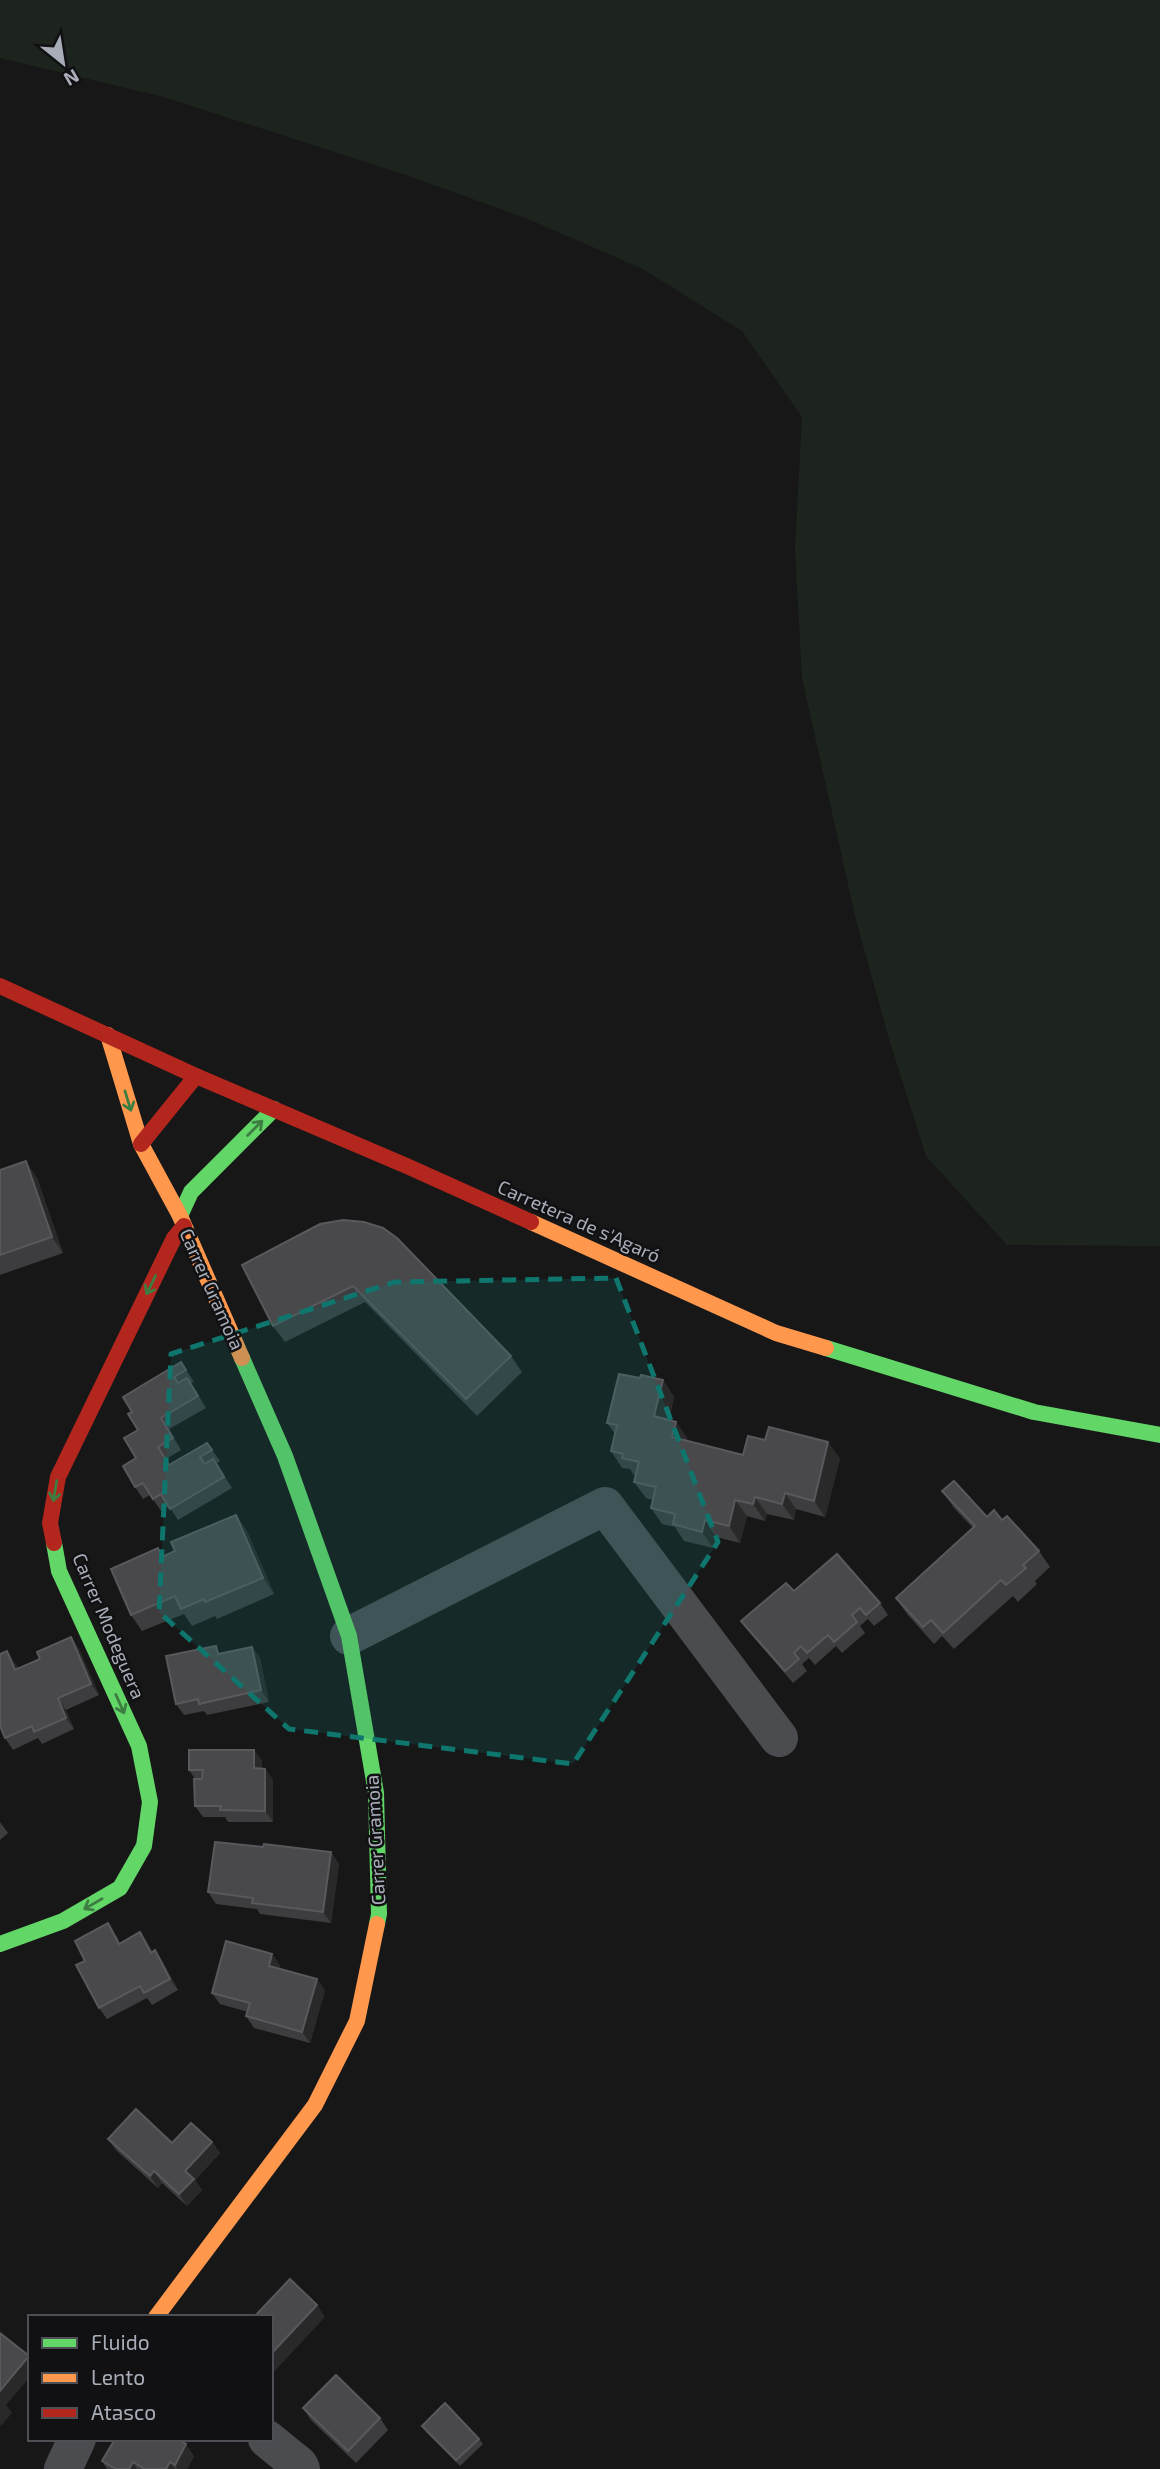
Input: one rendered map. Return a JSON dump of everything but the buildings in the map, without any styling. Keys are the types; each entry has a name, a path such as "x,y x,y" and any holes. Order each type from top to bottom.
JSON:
{"street":[{"name":"Carretera de s'Agaró","path":"0,986 196,1076 422,1173 776,1333 1034,1412 1160,1435"},
{"name":"Carrer Gramoia","path":"108,1035 141,1144 182,1221 285,1456 349,1636 376,1793 379,1914 358,2021 315,2105 158,2315"},
{"path":"141,1144 196,1076"},
{"path":"218,1085 220,1110"},
{"name":"Carrer Modeguera","path":"0,1944 63,1921 120,1888 144,1846 150,1802 139,1746 59,1571 50,1523 58,1477 182,1221 191,1192 274,1109"},
{"path":"222,1134 224,1159"},
{"path":"349,1636 605,1506 779,1738"},
{"path":"63,2469 76,2441"},
{"path":"269,2441 301,2469"}],"highlighted area":[{"path":"616,1278 718,1542 573,1764 289,1729 159,1612 171,1354 395,1282"}],"shaded area":[{"path":"0,0 1160,0 1160,1246 1007,1245 926,1156 889,1039 856,920 802,678 795,549 802,417 742,331 643,269 528,219 406,175 164,97 0,58"}],"traffic: fast":[{"path":"180,1216 191,1192 274,1109"},
{"path":"826,1348 1034,1412 1160,1435"},
{"path":"242,1358 285,1456 349,1636 376,1793 377,1924"},
{"path":"0,1944 63,1921 120,1888 144,1846 150,1802 139,1746 59,1571 54,1543"}],"traffic: slow":[{"path":"108,1035 141,1144 180,1216 242,1358"},
{"path":"531,1222 776,1333 826,1348"},
{"path":"158,2315 315,2105 357,2021 377,1924"}],"traffic: jam":[{"path":"0,986 196,1076 531,1222"},
{"path":"141,1144 196,1076"},
{"path":"54,1543 50,1523 58,1477 174,1238 184,1226"}]}
